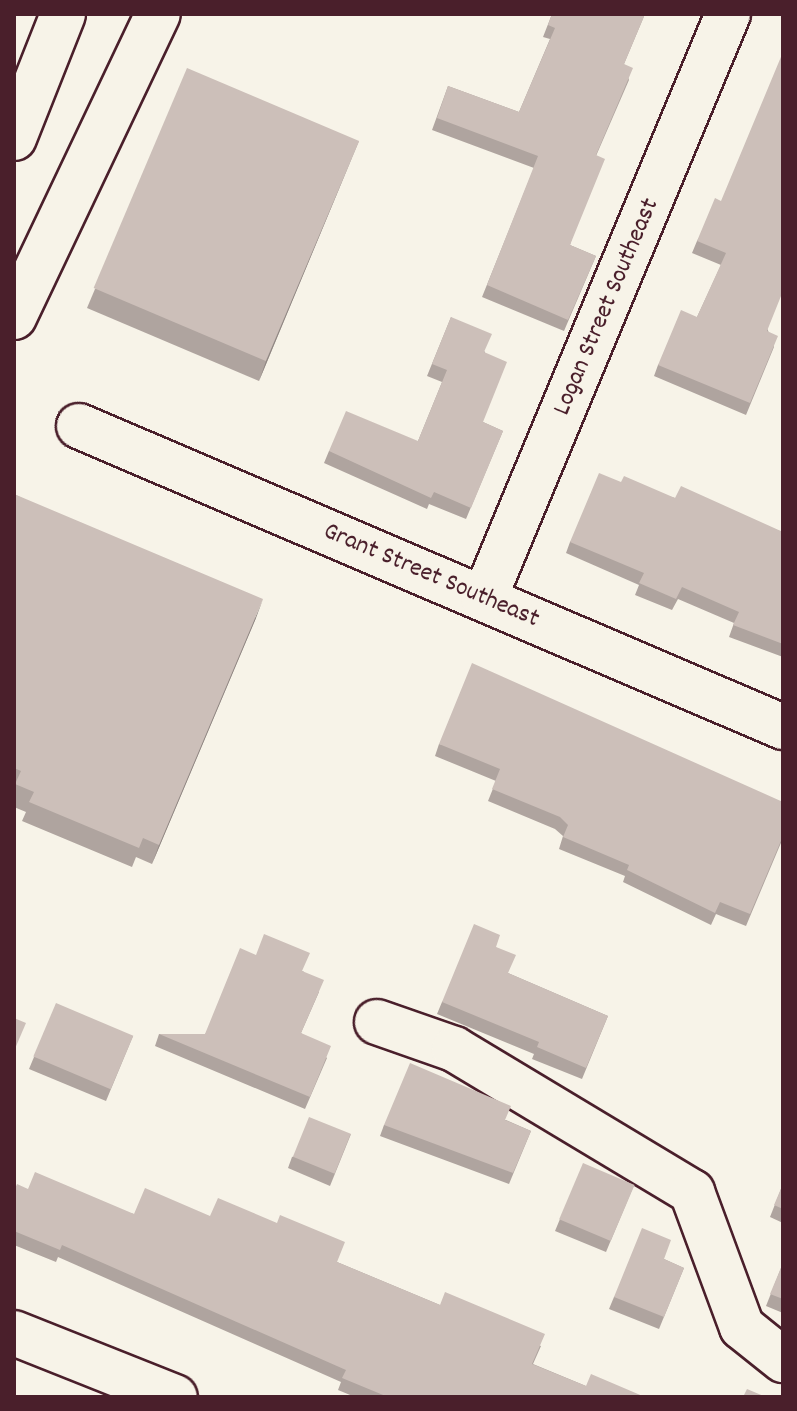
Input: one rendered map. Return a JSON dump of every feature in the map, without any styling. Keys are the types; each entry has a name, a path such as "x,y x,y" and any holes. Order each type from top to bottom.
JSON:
{"main road":[{"path":"14,138 63,14"},
{"path":"14,317 158,14"},
{"name":"Logan Street Southeast","path":"484,599 728,14"},
{"name":"Grant Street Southeast","path":"79,426 783,727"},
{"path":"377,1022 454,1049 692,1192 742,1327 783,1360"},
{"path":"14,1333 175,1397"}],"building":[{"path":"552,14 645,14 624,64 633,68 596,155 605,159 570,245 596,256 568,320 487,285 538,156 437,118 448,86 519,112 555,28 548,25"},
{"path":"783,52 783,291 767,331 778,336 750,403 658,365 681,310 697,317 726,253 697,241 715,198 721,201"},
{"path":"187,68 359,141 266,361 94,288"},
{"path":"451,317 492,334 484,352 507,362 483,422 503,431 471,508 434,492 431,498 329,451 346,411 418,441 447,370 432,364"},
{"path":"599,473 621,482 624,476 675,498 681,486 783,532 783,644 733,625 739,612 682,587 676,599 639,583 644,573 570,542"},
{"path":"14,494 263,599 159,845 143,838 139,848 29,802 34,792 15,784 21,771 14,768"},
{"path":"472,663 783,802 783,836 750,914 720,902 715,913 627,870 629,865 563,837 568,825 560,817 492,789 500,769 439,744"},
{"path":"474,924 500,935 496,947 516,955 508,973 608,1016 586,1068 537,1047 539,1042 442,1002"},
{"path":"264,934 310,953 302,971 324,980 301,1033 331,1046 310,1097 159,1034 205,1034 240,948 256,955"},
{"path":"56,1003 133,1036 111,1089 33,1056"},
{"path":"14,1018 26,1023 14,1051"},
{"path":"410,1063 511,1106 505,1120 531,1131 513,1173 384,1125"},
{"path":"309,1117 351,1134 335,1174 293,1157"},
{"path":"583,1163 635,1185 611,1241 559,1219"},
{"path":"35,1172 134,1214 145,1188 210,1216 218,1198 277,1223 280,1215 345,1242 337,1262 440,1305 445,1292 545,1334 532,1364 586,1386 591,1374 645,1397 388,1397 342,1378 346,1370 62,1245 60,1250 14,1231 14,1191 17,1184 28,1189"},
{"path":"783,1184 783,1209 774,1205"},
{"path":"642,1228 671,1240 664,1259 684,1268 664,1317 614,1297"},
{"path":"783,1263 783,1299 770,1294"},
{"path":"747,1389 766,1397 743,1397"}]}
